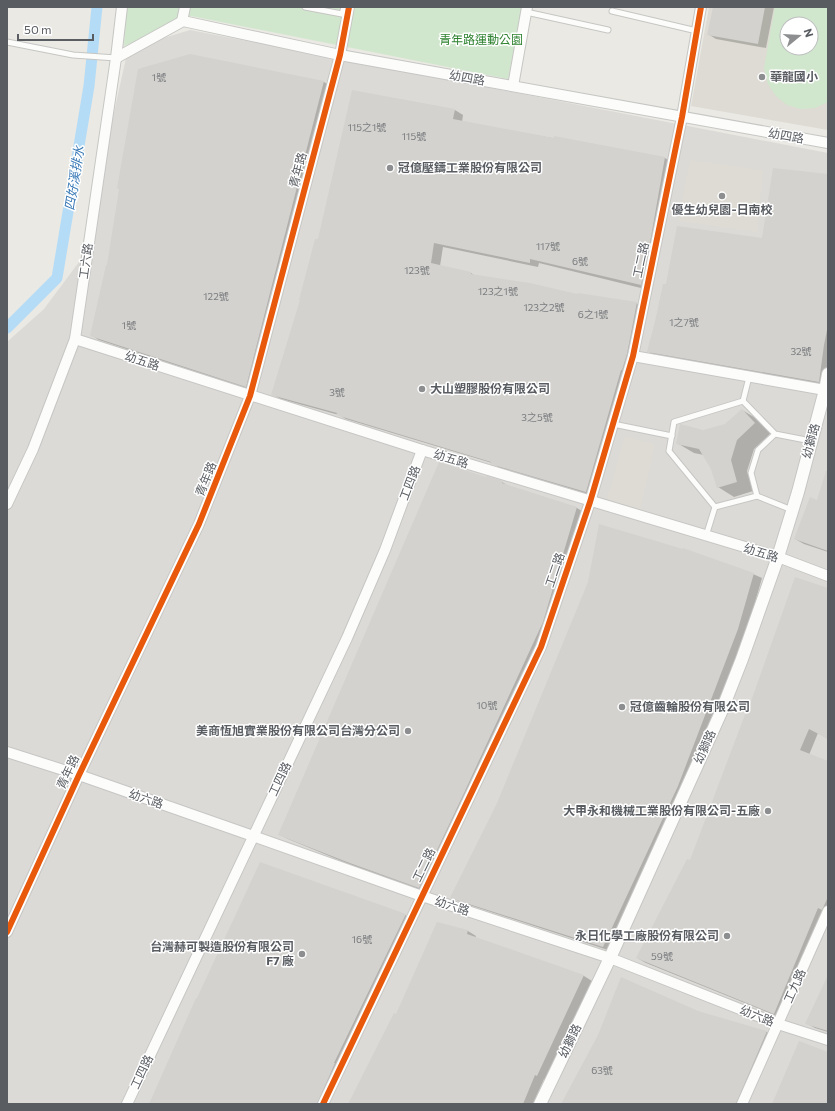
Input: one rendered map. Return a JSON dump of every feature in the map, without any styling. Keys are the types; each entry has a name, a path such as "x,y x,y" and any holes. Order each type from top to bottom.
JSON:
{"street":[{"name":"工六路","path":"7,504 33,449 75,339 116,58 122,7"},
{"path":"116,58 183,21 185,7"},
{"name":"青年路","path":"7,932 79,775 199,524 250,396 340,55 349,7"},
{"name":"工二路","path":"323,1104 541,647 590,502 633,356 682,117 701,7"},
{"path":"513,86 527,10"},
{"name":"幼四路","path":"183,21 340,55 828,143"},
{"name":"幼五路","path":"75,339 422,450 590,502 778,557 828,576"},
{"path":"633,356 825,390"},
{"name":"幼獅路","path":"540,1104 610,958 722,710 742,659 778,557 812,440 828,374"},
{"name":"工四路","path":"127,1104 347,638 385,550 422,450"},
{"name":"幼六路","path":"7,752 79,775 422,896 610,958 778,1024 828,1040"},
{"name":"工九路","path":"742,1104 828,911"}],"lane":[{"path":"305,7 342,14 344,7"},
{"path":"527,10 608,30"},
{"path":"612,11 697,30"},
{"path":"7,42 73,55 116,58"},
{"path":"743,402 749,377"},
{"path":"743,402 775,434 812,440"},
{"path":"714,507 669,451 674,422 743,402"},
{"path":"613,424 672,436"},
{"path":"757,496 751,473 758,450 775,434"},
{"path":"714,507 757,496 792,510"},
{"path":"706,536 714,507"}],"shaded area":[{"name":"華龍國小","path":"709,7 828,7 828,130 691,106"},
{"path":"190,30 828,153 828,1104 7,1104 7,342 44,309 82,258 128,49"},
{"name":"優生幼兒園-日南校","path":"690,160 763,170 757,232 678,221"},
{"path":"625,436 655,444 640,510 606,502"}],"green space":[{"name":"青年路運動公園","path":"126,7 522,7 508,79 191,16 183,21 124,46"},
{"path":"775,7 828,7 828,102 815,108 801,109 787,105 776,96 768,84 764,68"}],"building":[{"path":"713,7 765,7 758,44 707,35"},
{"path":"190,54 324,81 246,387 90,336 107,265 119,189 117,188 138,69"},
{"path":"352,90 455,109 453,119 665,157 641,285 530,259 530,263 434,243 431,263 471,272 471,274 530,283 577,294 637,302 627,354 586,492 490,464 491,462 336,415 337,413 271,395 300,300 315,239 318,239"},
{"path":"773,168 828,174 828,325 819,382 647,352 663,284 666,284 677,226 762,238"},
{"path":"742,409 755,423 737,440 731,460 737,482 717,488 711,469 699,449 676,444 680,424 703,430 725,424"},
{"name":"美商恆旭實業股份有限公司台灣分公司","path":"439,462 503,481 502,483 577,507 543,622 419,888 278,835"},
{"path":"826,471 828,471 828,551 794,539 810,497 817,500"},
{"name":"冠億齒輪股份有限公司","path":"599,524 683,548 754,573 738,629 678,786 603,947 450,898 497,803 588,582"},
{"path":"795,577 828,588 828,739 809,729 800,750 828,761 828,897 822,910 818,908 774,1014 636,958 687,859 690,860 750,704"},
{"name":"台灣赫可製造股份有限公司 F7 廠","path":"260,862 406,914 334,1063 317,1104 149,1104 196,998"},
{"path":"437,922 468,930 467,934 584,975 537,1076 535,1075 523,1104 348,1104 394,1013 396,1014"},
{"path":"828,975 828,1031 805,1024"},
{"path":"621,977 698,1011 767,1031 736,1104 561,1104 598,1035"},
{"path":"799,1041 828,1052 828,1104 772,1104"}],"waterway":[{"name":"四好溪排水","path":"7,328 57,278 89,86 97,7"}],"cycle path":[{"path":"7,932 79,775 199,524 250,396 340,55 349,7"},
{"path":"323,1104 541,647 590,502 633,356 682,117 701,7"}],"place":[{"name":"華龍國小","path":"762,77"},
{"name":"冠億壓鑄工業股份有限公司","path":"390,168"},
{"name":"優生幼兒園-日南校","path":"722,196"},
{"name":"大山塑膠股份有限公司","path":"422,389"},
{"name":"冠億齒輪股份有限公司","path":"622,707"},
{"name":"美商恆旭實業股份有限公司台灣分公司","path":"408,731"},
{"name":"大甲永和機械工業股份有限公司-五廠","path":"768,811"},
{"name":"永日化學工廠股份有限公司","path":"727,936"},
{"name":"台灣赫可製造股份有限公司 F7 廠","path":"302,954"}]}
